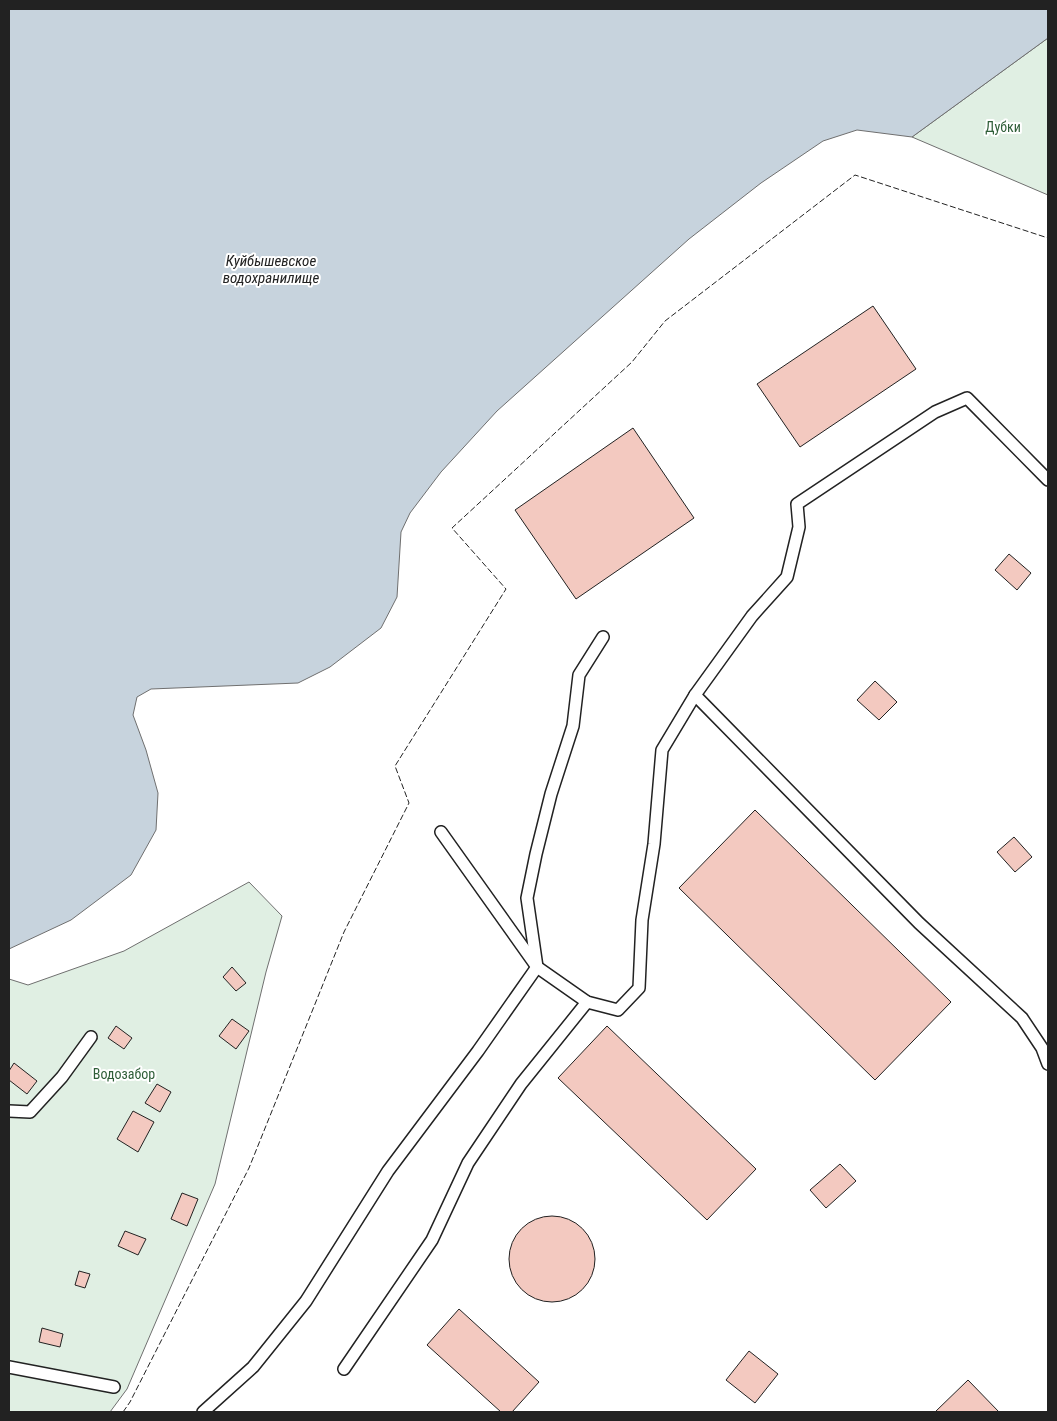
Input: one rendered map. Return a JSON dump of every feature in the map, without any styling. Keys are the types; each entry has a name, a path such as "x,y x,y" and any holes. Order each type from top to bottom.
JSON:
{"lane":[{"path":"440,832 537,967 587,1002 618,1010 639,988 642,920 654,844 662,750 695,696 752,616 787,577 799,527 797,504 935,412 967,398 1048,480"},
{"path":"203,1412 253,1368 306,1301 388,1171 478,1051 537,967 527,898 551,794 573,726 579,674 604,637"},
{"path":"695,696 919,923 1022,1018 1042,1048 1048,1064"},
{"path":"344,1369 432,1240 468,1163 521,1084 587,1002"},
{"path":"9,1111 30,1112 62,1077 91,1037"},
{"path":"9,1367 114,1387"}],"green space":[{"name":"Дубки","path":"1048,38 1048,195 912,137"},
{"name":"Водозабор","path":"249,882 282,916 266,972 215,1184 127,1389 110,1412 9,1412 9,979 28,985 124,951"}],"water":[{"name":"Куйбышевское водохранилище","path":"9,9 1048,9 1048,38 912,137 857,130 823,141 761,183 689,239 497,411 441,472 410,513 401,532 397,597 381,628 330,667 298,683 151,689 137,697 133,715 146,750 158,793 156,830 131,875 71,920 9,949"}],"building":[{"path":"873,306 916,369 800,447 757,384"},
{"path":"633,428 694,518 576,599 515,510"},
{"path":"1009,554 1031,573 1017,590 995,570"},
{"path":"875,681 897,702 879,720 857,700"},
{"path":"755,810 951,1002 875,1080 679,888"},
{"path":"1014,837 1032,857 1015,872 997,852"},
{"path":"232,967 246,983 236,991 223,977"},
{"path":"232,1019 249,1031 236,1049 219,1036"},
{"path":"116,1026 132,1038 124,1049 108,1038"},
{"path":"607,1026 756,1169 707,1220 558,1078"},
{"path":"14,1063 37,1081 27,1094 9,1080 9,1071"},
{"path":"157,1084 171,1092 160,1112 145,1103"},
{"path":"133,1111 154,1122 138,1152 117,1139"},
{"path":"840,1164 856,1181 826,1208 810,1190"},
{"path":"182,1193 198,1199 187,1226 171,1219"},
{"path":"552,1216 568,1219 576,1223 588,1235 592,1243 595,1259 592,1275 588,1283 576,1295 568,1299 552,1302 536,1299 528,1295 516,1283 512,1275 509,1259 512,1243 516,1235 528,1223 536,1219"},
{"path":"125,1231 146,1239 138,1255 118,1246"},
{"path":"79,1271 90,1274 85,1288 75,1285"},
{"path":"459,1309 539,1382 512,1412 501,1412 427,1345"},
{"path":"42,1328 63,1334 60,1347 39,1342"},
{"path":"749,1351 778,1374 755,1403 726,1380"},
{"path":"968,1380 999,1412 935,1412"}],"fence":[{"path":"123,1412 130,1402 249,1168 344,932 409,803 395,766 506,589 452,528 632,362 665,321 855,175 1048,238"}]}
